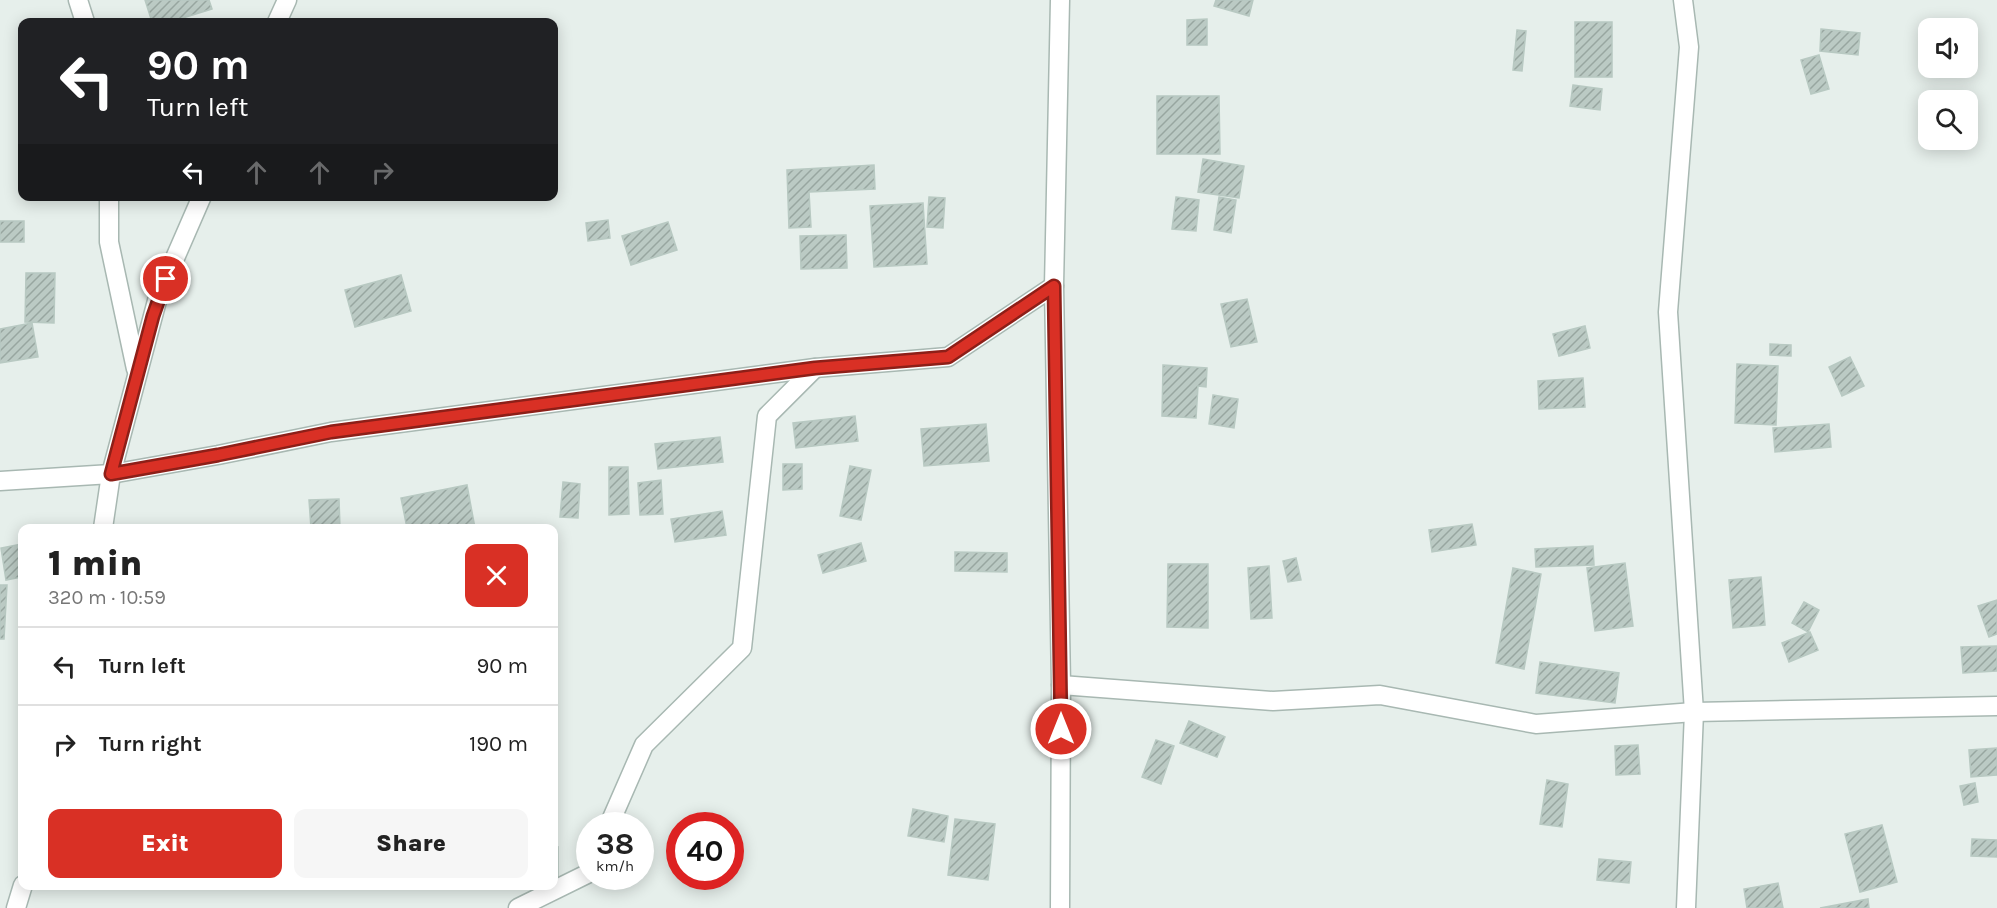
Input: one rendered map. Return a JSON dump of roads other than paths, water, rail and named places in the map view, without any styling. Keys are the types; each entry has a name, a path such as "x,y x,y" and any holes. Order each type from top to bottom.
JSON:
{"street":[{"path":"78,0 85,18"},
{"path":"279,18 287,0"},
{"path":"1060,0 1054,286 1061,684 1060,908"},
{"path":"1683,0 1689,47 1668,312 1694,712 1686,908"},
{"path":"109,201 109,242 137,374"},
{"path":"104,524 111,474 158,297 200,201"},
{"path":"0,481 111,474 331,432 815,368 948,357 1054,286"},
{"path":"615,812 645,745 742,648 767,416 815,368"},
{"path":"1061,684 1273,701 1380,694 1536,724 1694,712 1997,706"},
{"path":"558,888 576,879"},
{"path":"16,908 21,890"},
{"path":"518,908 554,890"}]}
